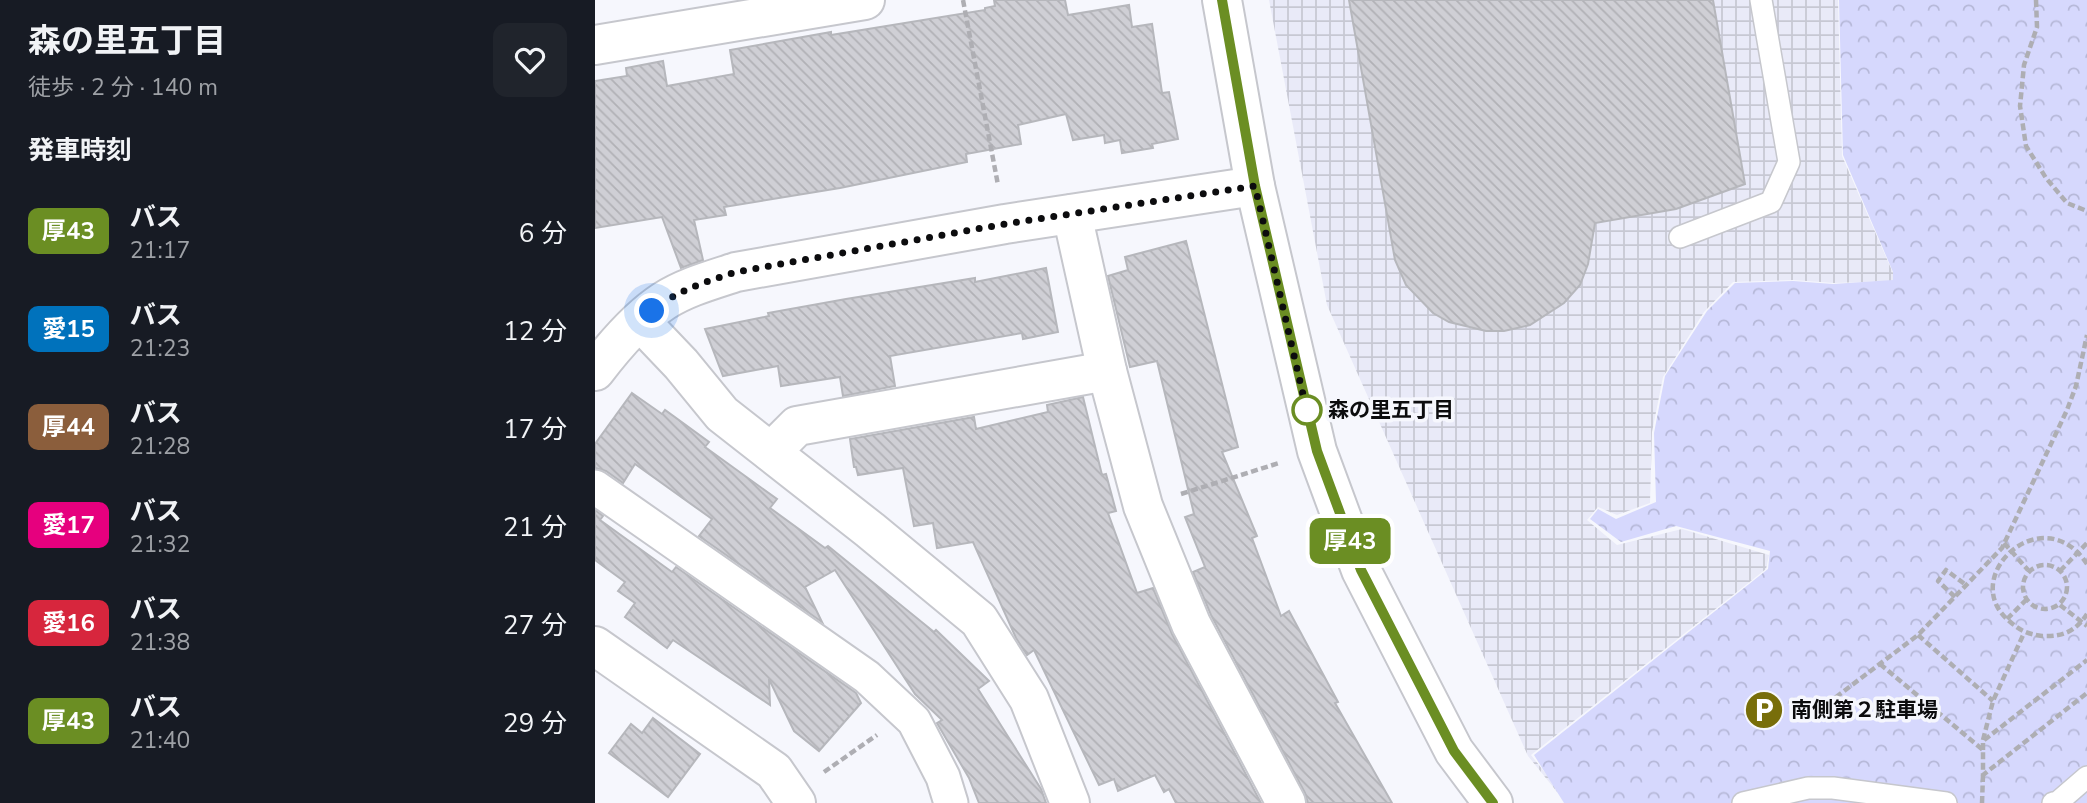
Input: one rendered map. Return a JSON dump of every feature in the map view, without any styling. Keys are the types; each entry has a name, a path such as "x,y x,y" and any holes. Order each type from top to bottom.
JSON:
{"street":[{"path":"595,45 865,0"},
{"path":"1222,0 1255,186 1317,451 1361,570 1454,751 1493,803"},
{"path":"595,371 611,350 664,301 696,285 736,272 1005,224 1255,186"},
{"path":"1072,214 1107,371 1143,506 1191,624 1286,803"},
{"path":"640,321 681,364 722,414 979,620 1029,699 1070,803"},
{"path":"771,452 797,426 1107,371"},
{"path":"595,487 867,677 914,721 943,778 951,803"},
{"path":"595,646 774,771 794,799"}],"lane":[{"path":"1679,237 1771,202 1789,162 1761,0"},
{"path":"2053,803 2059,802 2087,777"},
{"path":"1742,803 1808,789 1833,788 1946,803"}],"path":[{"path":"963,0 1005,224"},
{"path":"2036,0 2037,27 2024,65 2020,106 2027,146 2046,178 2067,203 2087,211"},
{"path":"1819,710 1918,635 2004,544 2077,386 2087,335"},
{"path":"1143,506 1317,451"},
{"path":"2087,564 2079,552 2067,543 2032,539 2010,551 1999,566 1994,579 1996,605 2007,619 2024,633 2053,636 2069,633 2087,614"},
{"path":"2060,571 2087,543"},
{"path":"2004,544 2028,570"},
{"path":"2026,600 2023,583 2028,570 2038,565 2046,565 2065,576 2066,592 2060,605"},
{"path":"1955,597 1938,580 1946,570 1966,585"},
{"path":"2007,619 2026,600"},
{"path":"2026,600 2045,609 2060,605"},
{"path":"2060,605 2087,626"},
{"path":"1982,803 1983,741 1993,701 2024,633"},
{"path":"1918,635 1993,701"},
{"path":"1983,741 2087,660"},
{"path":"1880,664 1983,750"},
{"path":"1983,775 2087,694"},
{"path":"794,799 908,714"}],"shaded area":[{"path":"1269,0 1838,0 1842,156 1893,273 1893,281 1733,282 1704,312 1663,377 1652,432 1650,503 1617,515 1598,507 1587,520 1617,545 1682,529 1769,555 1766,569 1531,755 1569,803 1566,803 1528,756 1327,305"}],"green space":[{"path":"1839,0 2087,0 2087,803 1564,803 1534,755 1768,569 1770,551 1676,526 1621,542 1590,519 1598,509 1616,519 1656,502 1654,433 1665,376 1707,311 1735,283 1793,281 1833,284 1893,280 1893,272 1843,155"}],"building":[{"path":"994,0 1065,0 1068,15 1129,5 1132,27 1152,24 1162,93 1169,92 1178,139 1152,144 1153,148 1122,153 1120,140 1105,143 1104,135 1073,140 1066,114 1018,125 1021,144 966,154 967,162 840,188 724,207 726,215 694,220 703,260 681,268 662,217 595,228 595,81 627,76 626,68 663,61 667,86 734,74 730,50 831,32 831,35 985,10 995,6"},
{"path":"1349,0 1713,0 1745,184 1676,209 1595,223 1588,264 1580,285 1564,303 1530,325 1504,331 1486,331 1449,322 1433,313 1406,285 1395,260"},
{"path":"1186,241 1238,447 1222,452 1257,536 1252,538 1281,616 1289,611 1338,702 1335,703 1392,803 1308,803 1211,615 1193,572 1205,567 1185,517 1194,514 1157,361 1130,367 1108,276 1128,270 1125,257"},
{"path":"1046,268 1058,332 1023,339 1022,333 890,356 895,386 843,396 840,377 781,386 778,366 723,376 705,329 769,316 768,313 846,299 975,278 975,282"},
{"path":"632,393 662,414 665,410 709,442 705,447 777,499 770,508 825,548 828,546 934,632 936,630 989,681 978,689 1041,789 1046,803 979,803 969,778 937,723 942,720 915,694 835,570 805,587 822,622 699,536 712,519 635,464 623,483 606,471 595,468 595,444"},
{"path":"1083,397 1102,475 1106,474 1116,511 1108,513 1137,593 1153,588 1172,634 1261,803 1176,803 1169,789 1164,792 1155,775 1118,791 1114,779 1099,785 1034,650 1027,655 1016,638 973,542 937,548 933,523 914,526 903,468 858,475 854,467 850,439 974,417 976,429 1048,412 1047,405"},
{"path":"595,510 603,516 600,520 672,572 676,567 856,693 861,703 819,751 794,731 769,679 770,705 673,640 667,648 625,617 635,603 618,591 625,582 595,560"},
{"path":"653,718 700,754 668,797 609,753 631,724 642,733"}],"bus line":[{"name":"厚43","path":"1222,0 1255,186 1317,451 1361,570 1454,751 1493,803"}],"place":[{"name":"森の里五丁目","path":"1307,410"},
{"name":"南側第２駐車場","path":"1764,710"}],"route":[{"path":"652,311 664,301 696,285 736,272 1005,224 1255,186 1307,410"}]}
